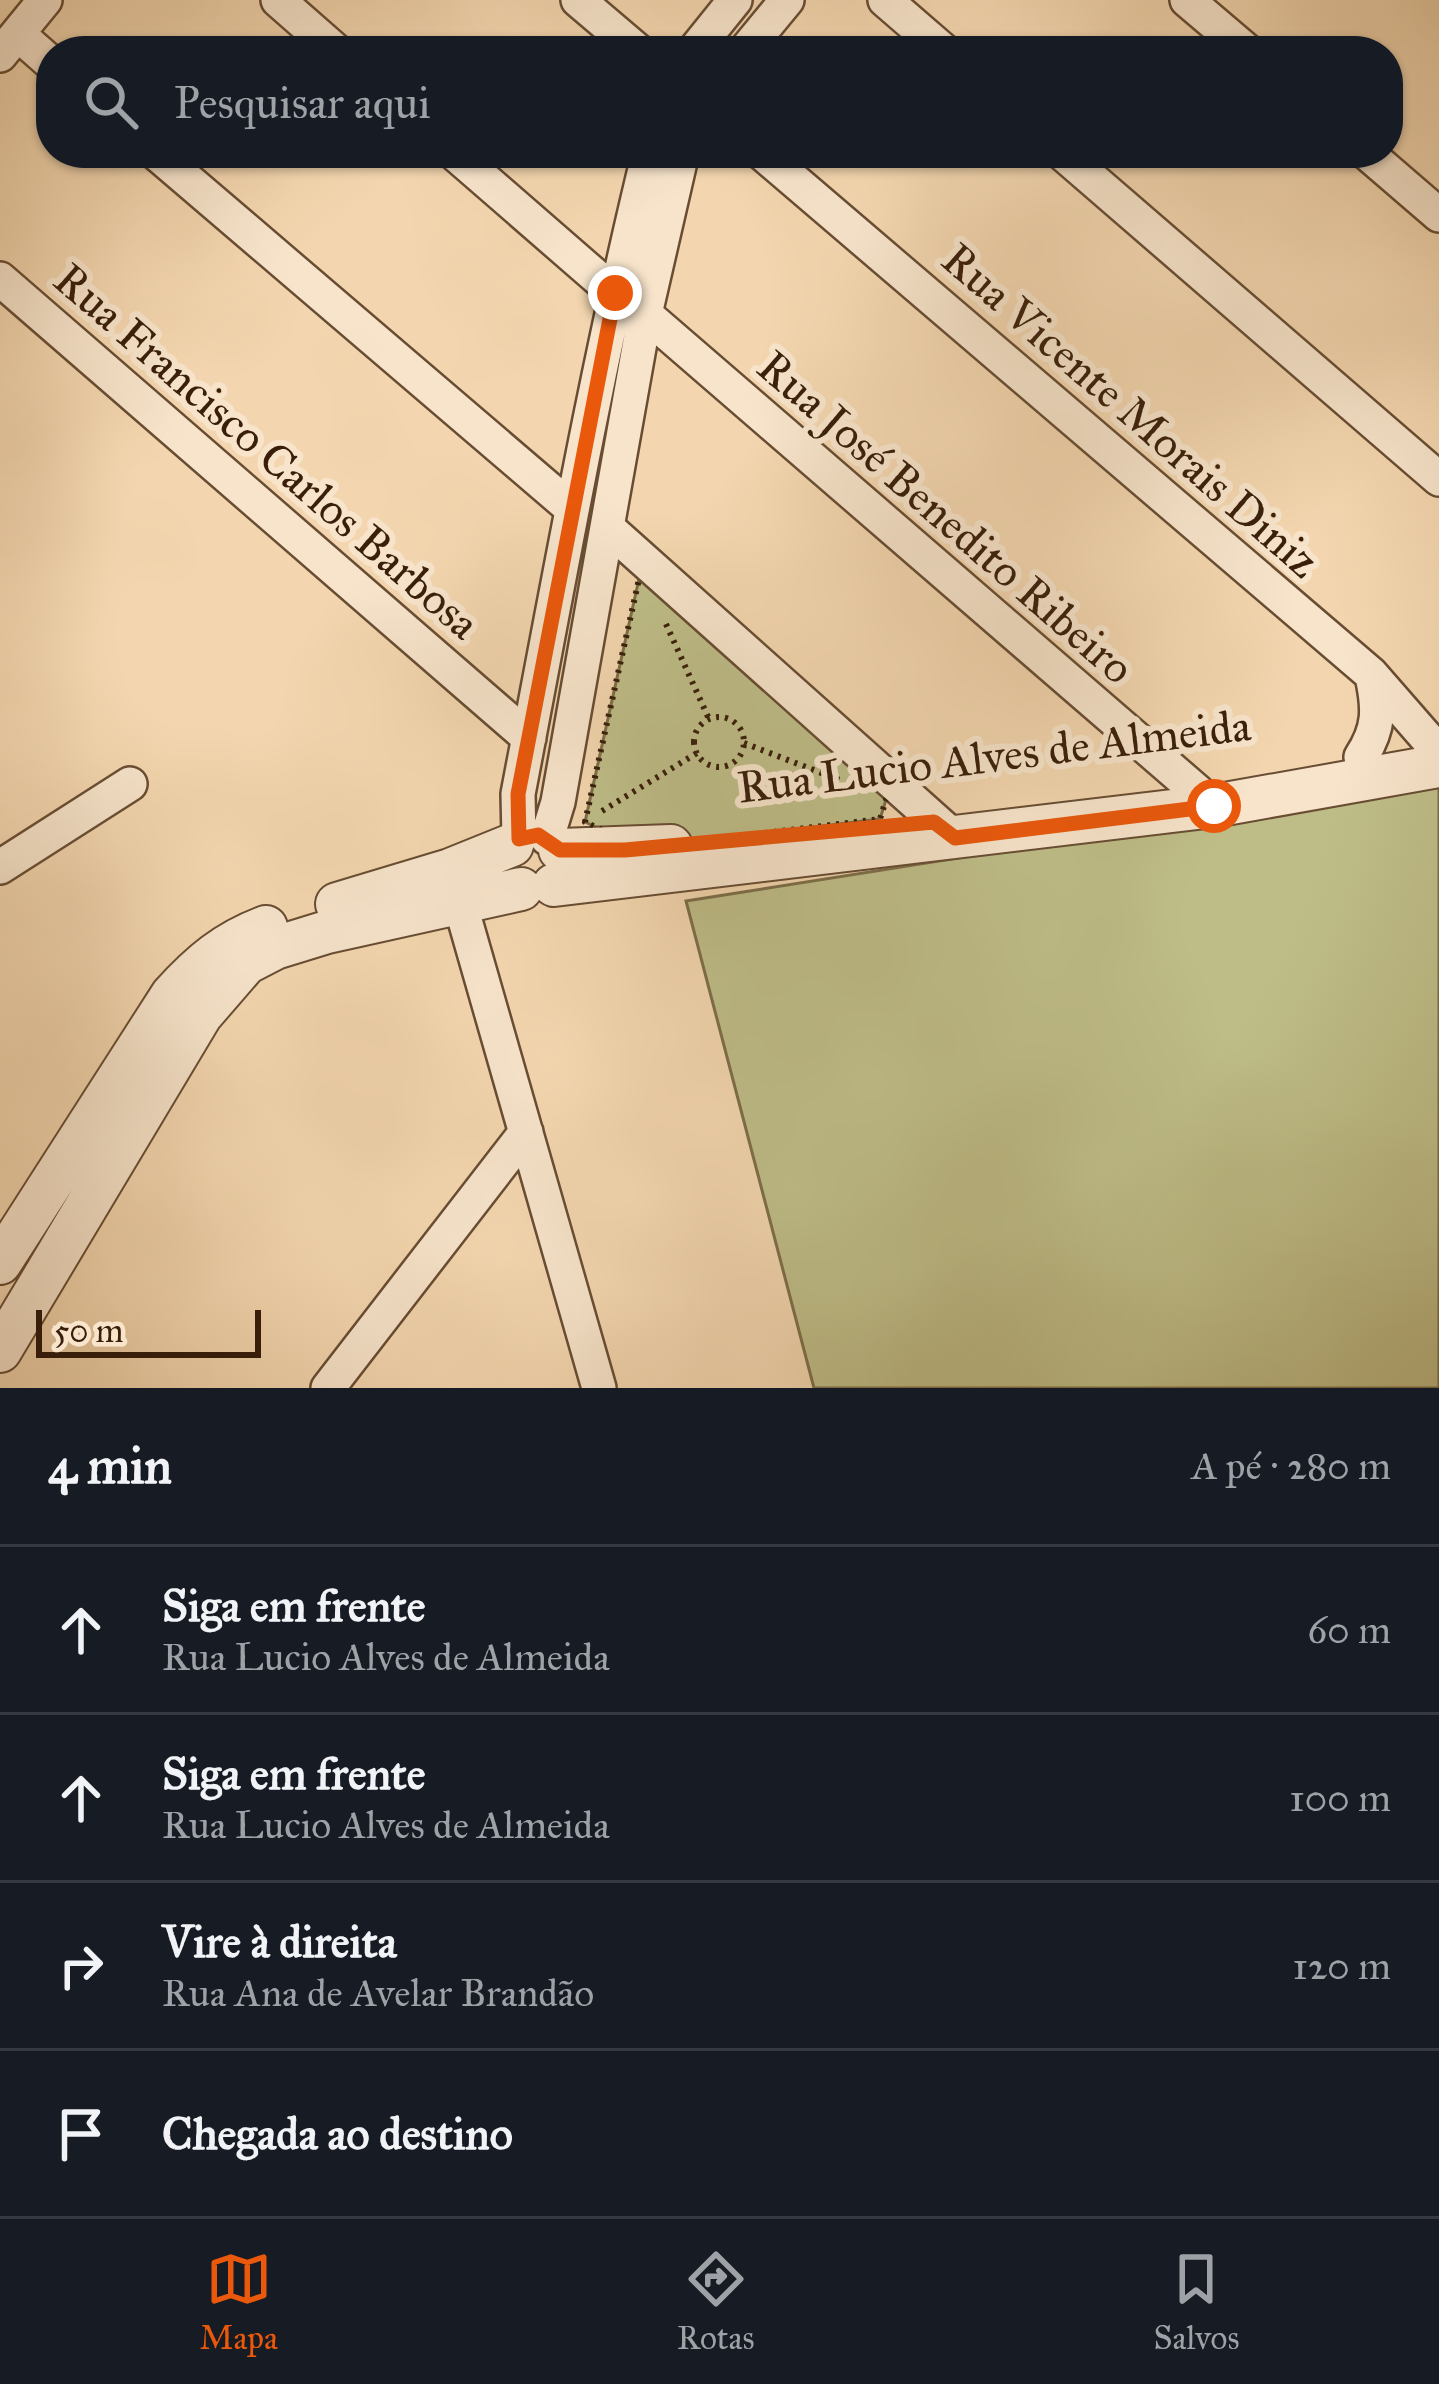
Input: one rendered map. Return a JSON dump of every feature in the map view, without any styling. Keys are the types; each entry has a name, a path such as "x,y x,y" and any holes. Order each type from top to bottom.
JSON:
{"street":[{"path":"9,45 46,0"},
{"path":"278,0 319,36"},
{"path":"578,0 620,36"},
{"path":"706,36 736,0"},
{"path":"757,36 787,0"},
{"path":"885,0 927,36"},
{"path":"1187,0 1229,36"},
{"path":"174,168 571,508"},
{"path":"471,168 615,293"},
{"path":"543,853 518,794 571,508 645,168"},
{"path":"543,853 558,802 645,314 679,168"},
{"name":"Rua Vicente Morais Diniz","path":"780,168 1371,674 1437,755"},
{"path":"1078,168 1439,479"},
{"path":"1384,168 1439,215"},
{"name":"Rua Francisco Carlos Barbosa","path":"0,279 529,738"},
{"name":"Rua José Benedito Ribeiro","path":"645,314 1201,797"},
{"path":"609,529 945,830"},
{"path":"1361,757 1377,724 1379,707 1371,674"},
{"name":"Rua Lucio Alves de Almeida","path":"1201,797 1361,757 1437,755"},
{"name":"Rua Lucio Alves de Almeida","path":"455,887 543,853 945,830 1201,797 1437,755"},
{"path":"0,867 130,784"},
{"path":"455,887 599,1388"},
{"path":"0,1263 172,995 203,961 235,939 270,925 455,887"},
{"path":"0,1351 201,1015 246,963 275,948 455,887"},
{"path":"328,1388 526,1132"}],"path":[{"path":"543,853 641,570"},
{"path":"543,853 641,848 880,819 887,799 890,787 641,570"},
{"path":"641,570 651,591"},
{"path":"661,612 710,719"},
{"path":"710,719 734,722 744,743 846,783"},
{"path":"710,719 694,737 697,754 708,764 724,766 739,758 744,743"},
{"path":"543,853 697,754"},
{"path":"866,790 887,799"}],"shaded area":[{"path":"641,570 890,787 880,819 641,848 585,822"},
{"path":"1439,782 1439,1388 814,1388 686,901"}],"route":[{"path":"615,293 518,794 519,839 538,835 560,850 625,850 934,822 955,838 1214,806"}]}
